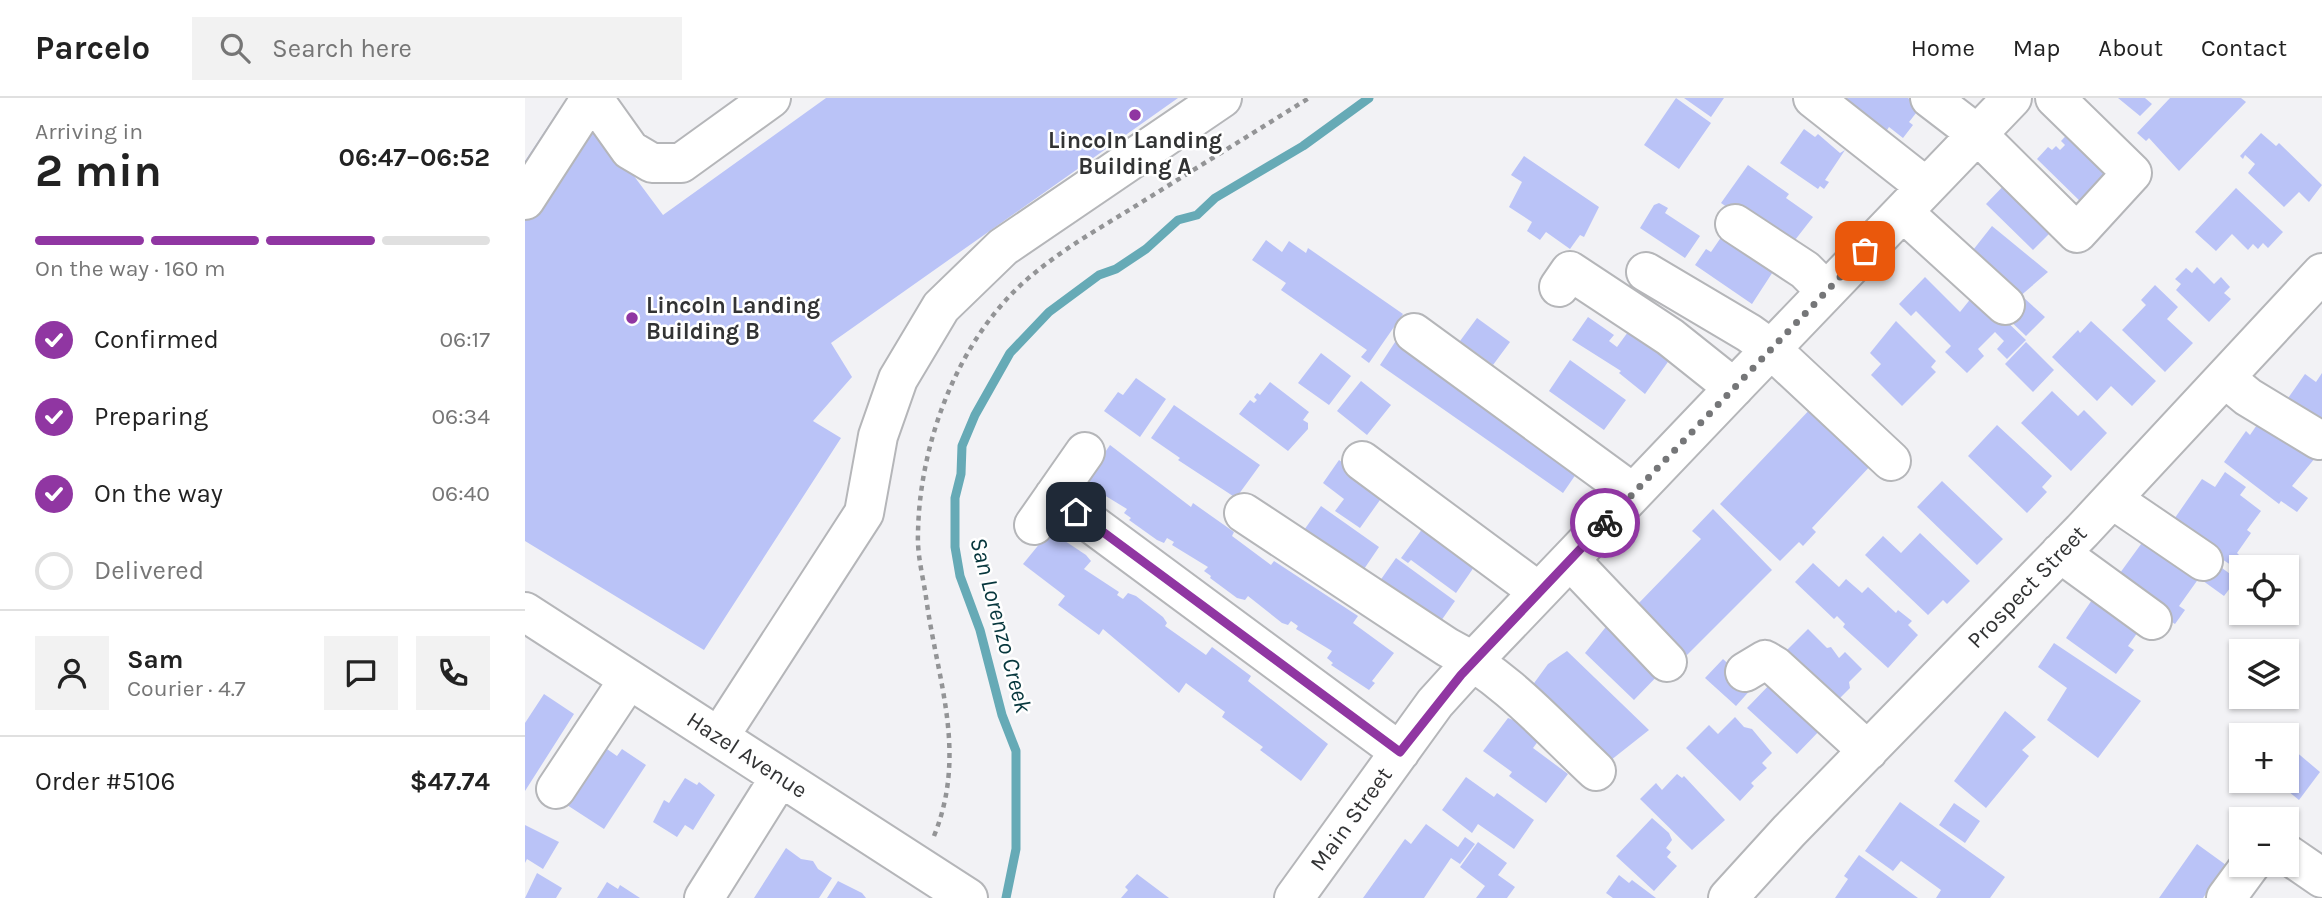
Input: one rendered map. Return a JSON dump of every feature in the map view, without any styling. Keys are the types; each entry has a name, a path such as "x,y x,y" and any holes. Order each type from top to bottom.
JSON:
{"street":[{"path":"525,200 592,98 630,150 652,163 681,163 771,98"},
{"path":"719,737 865,513 878,436 898,379 941,307 1003,247 1222,98"},
{"path":"1813,98 1915,200 2005,305"},
{"path":"1930,98 1977,134 2077,233 2132,173 2055,98"},
{"name":"Main Street","path":"1294,898 1435,704 1474,660 1825,290 2012,98"},
{"path":"1735,223 1805,270 1825,290"},
{"path":"1559,287 1570,271 1670,337 1734,388"},
{"path":"1646,272 1771,349 1891,461"},
{"name":"Prospect Street","path":"1728,898 2112,499 2322,273"},
{"path":"1414,333 1633,493"},
{"path":"2225,377 2248,397 2319,440"},
{"path":"1085,452 1044,511 1400,752"},
{"path":"1362,461 1539,592"},
{"path":"2112,499 2203,561"},
{"path":"1244,513 1447,647 1474,660 1504,684 1596,771"},
{"path":"2060,553 2152,620"},
{"path":"1570,560 1667,662"},
{"name":"Hazel Avenue","path":"525,612 968,898"},
{"path":"1745,672 1765,660 1775,666 1868,751"},
{"path":"556,789 629,679"},
{"path":"704,898 780,777"},
{"path":"2299,862 2322,878"},
{"path":"2226,898 2241,877"}],"path":[{"path":"927,871 942,816 950,766 946,696 928,611 918,536 924,466 946,399 977,338 1023,283 1066,249 1309,98"}],"building":[{"path":"826,98 1178,98 831,343 852,377 813,421 841,438 704,650 525,541 525,161 560,108 605,137 663,215"},
{"path":"1676,98 1711,123 1679,169 1644,145"},
{"path":"1684,98 1724,98 1711,117"},
{"path":"1847,98 1908,98 1920,108 1909,122 1913,125 1903,138 1889,127 1881,139 1840,108"},
{"path":"2118,98 2145,98 2152,104 2140,116"},
{"path":"2170,98 2241,98 2246,102 2179,171 2149,138 2146,141 2137,133"},
{"path":"2078,123 2126,169 2087,208 2037,159 2048,147 2052,150 2056,146 2060,150 2065,145 2061,141"},
{"path":"1804,129 1815,137 1818,134 1840,153 1845,150 1825,180 1829,182 1824,189 1820,186 1818,189 1780,163"},
{"path":"2261,133 2276,146 2279,143 2322,185 2309,202 2299,192 2284,207 2248,173 2255,164 2245,155 2243,159 2240,156"},
{"path":"1524,156 1599,207 1584,237 1580,235 1570,249 1546,232 1540,240 1527,231 1532,222 1509,207 1522,182 1511,175"},
{"path":"1748,165 1789,194 1786,198 1813,217 1788,249 1721,203"},
{"path":"2011,178 2060,223 2033,250 1986,204"},
{"path":"2236,188 2283,232 2268,248 2263,243 2258,249 2253,244 2248,250 2232,234 2216,251 2195,232"},
{"path":"1659,203 1668,208 1665,213 1700,236 1685,258 1640,228 1654,205"},
{"path":"1992,226 2048,272 2018,298 1966,259"},
{"path":"1724,233 1778,264 1752,304 1695,265 1706,249 1711,252"},
{"path":"1266,240 1282,252 1289,241 1306,253 1308,248 1403,314 1369,363 1361,357 1367,350 1281,290 1286,283 1252,260"},
{"path":"2197,267 2214,284 2221,277 2230,287 2224,293 2231,299 2209,322 2176,290 2181,284 2175,279 2186,268 2192,273"},
{"path":"1925,277 1960,312 1976,292 2026,340 2007,359 1997,349 2004,341 1995,332 1978,349 1984,356 1967,373 1945,352 1951,346 1916,311 1911,316 1899,304"},
{"path":"2155,285 2178,307 2167,319 2193,343 2165,372 2122,330 2146,305 2141,300"},
{"path":"2023,297 2045,317 2026,336 2005,316"},
{"path":"1588,317 1614,335 1609,341 1617,347 1636,321 1670,359 1645,394 1619,373 1621,371 1572,340"},
{"path":"1477,318 1510,342 1493,365 1460,341"},
{"path":"1896,321 1936,361 1931,367 1936,372 1902,406 1871,375 1881,364 1870,353"},
{"path":"2091,321 2156,381 2132,406 2111,386 2097,401 2052,357 2078,330 2080,333"},
{"path":"1401,333 1585,461 1563,493 1380,365"},
{"path":"2026,342 2054,370 2033,392 2005,364"},
{"path":"1321,353 1351,376 1329,405 1298,383"},
{"path":"1570,360 1626,400 1604,430 1549,391"},
{"path":"2322,373 2322,426 2286,401 2305,374 2316,382"},
{"path":"1136,378 1166,399 1140,437 1104,411 1118,392 1123,395"},
{"path":"1361,381 1391,405 1367,435 1337,411"},
{"path":"1270,382 1309,412 1303,420 1308,423 1308,429 1288,451 1239,414 1250,400 1254,403 1257,400 1254,397 1257,393 1260,395"},
{"path":"2052,391 2078,416 2084,410 2107,433 2071,471 2021,423"},
{"path":"1815,404 1874,462 1812,528 1816,532 1803,546 1799,542 1780,561 1720,504"},
{"path":"1174,405 1260,465 1236,498 1178,460 1180,458 1151,438"},
{"path":"2261,419 2320,452 2292,486 2308,498 2297,512 2281,501 2279,504 2224,462 2246,431 2250,435"},
{"path":"1997,425 2052,476 2042,487 2047,492 2027,513 1968,456"},
{"path":"1110,445 1191,507 1193,503 1234,532 1232,536 1271,565 1274,561 1358,616 1353,623 1394,653 1372,681 1375,683 1369,690 1331,665 1333,663 1327,658 1332,651 1296,629 1298,626 1291,621 1288,625 1282,623 1248,596 1245,600 1237,598 1210,578 1204,571 1208,567 1172,545 1174,542 1167,538 1164,543 1157,540 1129,520 1131,518 1124,513 1127,509 1091,487 1086,480"},
{"path":"1339,460 1385,493 1360,528 1335,511 1344,499 1323,483"},
{"path":"2225,472 2246,487 2240,495 2261,511 2247,530 2251,533 2237,553 2239,555 2229,555 2229,564 2170,525 2202,479 2215,487"},
{"path":"1942,481 2003,539 1977,565 1917,507"},
{"path":"1321,506 1379,547 1360,575 1302,533"},
{"path":"1713,509 1772,570 1687,655 1636,606 1701,539 1692,531"},
{"path":"1428,521 1481,557 1456,593 1411,560 1408,563 1401,558"},
{"path":"1050,531 1086,555 1091,561 1084,569 1119,592 1117,595 1123,599 1128,593 1136,596 1163,617 1167,623 1165,626 1206,655 1212,647 1251,676 1248,681 1328,744 1301,781 1260,750 1263,747 1222,717 1225,712 1186,683 1179,693 1103,629 1099,635 1058,605 1065,596 1023,564"},
{"path":"1920,533 1970,581 1947,604 1943,600 1928,615 1865,555 1883,536 1901,553"},
{"path":"2144,540 2211,560 2229,573 2229,589 2224,596 2199,578 2179,606 2185,610 2175,624 2112,584"},
{"path":"1396,558 1455,601 1436,628 1377,585"},
{"path":"1813,563 1839,587 1846,579 1862,593 1868,587 1896,613 1898,610 1912,621 1908,625 1918,635 1888,668 1843,627 1845,624 1837,616 1834,619 1795,582"},
{"path":"2096,594 2145,622 2128,646 2134,650 2116,674 2066,638"},
{"path":"1609,623 1664,669 1634,700 1585,653"},
{"path":"1808,629 1827,648 1831,647 1839,658 1845,652 1862,669 1849,682 1850,688 1831,707 1780,657"},
{"path":"2054,643 2141,701 2098,758 2047,720 2067,688 2038,667"},
{"path":"1567,651 1649,730 1606,764 1529,690 1548,664"},
{"path":"1723,659 1753,687 1736,706 1705,678"},
{"path":"1774,680 1823,727 1797,754 1747,708"},
{"path":"544,694 574,714 525,791 525,723"},
{"path":"2005,711 2036,737 2022,750 2029,756 1986,808 1954,781"},
{"path":"1735,717 1744,727 1752,729 1772,753 1762,763 1767,768 1751,783 1754,786 1740,801 1686,748 1709,725 1718,734"},
{"path":"1508,718 1521,723 1520,726 1539,740 1533,748 1568,774 1546,803 1509,776 1512,772 1483,751"},
{"path":"604,747 617,756 622,749 646,765 604,829 567,805"},
{"path":"2299,754 2320,772 2299,800 2290,793 2299,793"},
{"path":"1677,774 1682,778 1684,776 1725,820 1692,850 1640,799 1656,783 1662,790"},
{"path":"1466,777 1494,797 1497,793 1534,820 1514,849 1478,824 1472,833 1442,810"},
{"path":"685,778 697,785 699,782 715,795 693,830 685,825 677,837 653,822 664,800 669,803"},
{"path":"1900,802 2005,877 1990,898 1936,898 1941,890 1901,861 1893,871 1865,851"},
{"path":"1954,803 1980,821 1965,843 1939,825"},
{"path":"1652,818 1669,833 1672,840 1666,848 1671,852 1667,857 1677,866 1654,891 1616,856"},
{"path":"1426,824 1458,847 1465,837 1475,844 1460,864 1451,858 1424,898 1363,898 1405,839 1411,844"},
{"path":"525,825 559,842 543,869 527,859 525,863"},
{"path":"1478,842 1507,863 1498,875 1515,887 1507,898 1476,898 1485,886 1460,867"},
{"path":"2197,844 2226,865 2203,898 2159,898"},
{"path":"786,848 801,859 813,861 818,869 832,878 819,898 754,898"},
{"path":"1859,855 1918,898 1835,898 1848,879 1844,876"},
{"path":"537,873 562,888 556,898 525,898"},
{"path":"1137,874 1169,898 1121,898 1128,890 1125,887"},
{"path":"1619,875 1629,883 1632,880 1656,898 1613,898 1606,893"},
{"path":"838,881 862,893 866,898 827,898"},
{"path":"607,882 618,889 620,885 640,898 597,898"}],"waterway":[{"name":"San Lorenzo Creek","path":"1006,898 1016,849 1016,751 1002,715 980,630 960,576 955,547 955,498 961,474 962,446 975,415 1010,353 1049,312 1099,275 1116,269 1146,249 1178,220 1197,215 1215,198 1303,146 1369,98"}],"way so far":[{"path":"1605,523 1865,251"}],"place":[{"name":"Lincoln Landing Building A","path":"1135,115"},
{"name":"Lincoln Landing Building B","path":"632,318"}],"route":[{"path":"1076,512 1400,752 1435,704 1605,523"}]}
